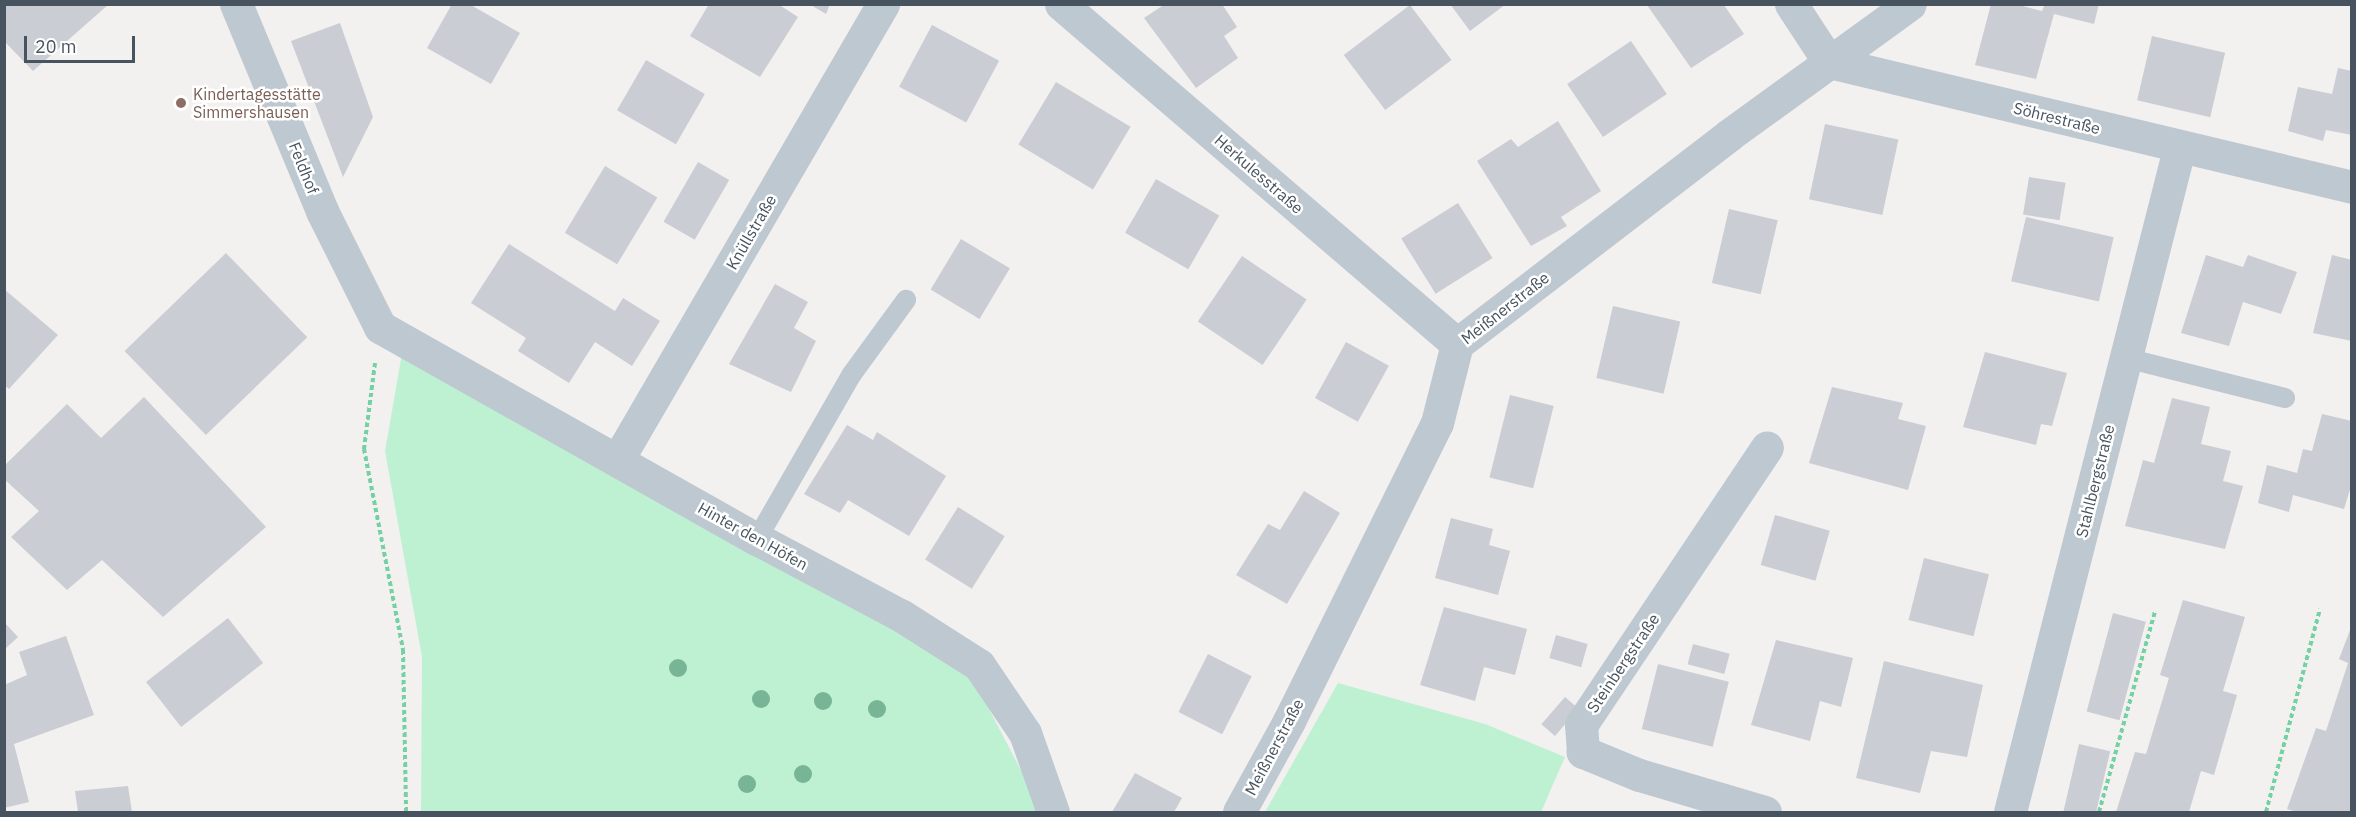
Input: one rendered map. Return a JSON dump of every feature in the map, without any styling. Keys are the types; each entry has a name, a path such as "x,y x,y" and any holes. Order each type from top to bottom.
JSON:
{"street":[{"name":"Feldhof","path":"236,4 322,212 380,327"},
{"name":"Knüllstraße","path":"618,459 883,4"},
{"name":"Herkulesstraße","path":"1061,4 1457,344"},
{"path":"1791,4 1829,62"},
{"name":"Meißnerstraße","path":"1239,813 1289,721 1437,423 1457,344 1829,62 1910,4"},
{"name":"Söhrestraße","path":"1829,62 2352,188"},
{"name":"Stahlbergstraße","path":"2010,813 2179,148"},
{"name":"Hinter den Höfen","path":"380,327 757,539 902,616 979,665 1025,733 1053,813"},
{"name":"Steinbergstraße","path":"1765,813 1639,775 1583,752 1581,725 1767,447"}],"lane":[{"path":"757,539 852,375 906,300"},
{"path":"2126,358 2285,398"}],"path":[{"path":"380,327 364,449 403,650 406,813"},
{"path":"2266,813 2320,609"},
{"path":"2099,813 2155,611"}],"green space":[{"path":"404,342 946,658 977,686 1026,780 1038,812 421,812 422,657 385,451"},
{"path":"1338,683 1485,724 1565,757 1541,812 1265,812"}],"building":[{"path":"4,4 109,4 33,71 4,41"},
{"path":"452,4 469,4 520,33 491,84 427,48"},
{"path":"709,4 778,4 798,17 760,77 690,36"},
{"path":"809,4 830,4 826,14"},
{"path":"1165,4 1222,4 1237,27 1224,36 1238,58 1196,88 1144,18"},
{"path":"1450,4 1506,4 1470,31"},
{"path":"1991,4 2015,4 2042,11 2045,4 2099,4 2094,24 2054,14 2036,79 1975,65"},
{"path":"1410,5 1452,60 1385,110 1344,55"},
{"path":"1647,5 1724,5 1744,34 1691,68"},
{"path":"340,23 373,117 343,177 291,41"},
{"path":"932,25 999,61 966,122 899,87"},
{"path":"2152,36 2225,53 2210,117 2137,100"},
{"path":"1631,41 1667,94 1603,137 1567,84"},
{"path":"646,60 705,94 676,144 617,110"},
{"path":"2338,68 2352,71 2352,135 2326,130 2323,141 2288,131 2298,87 2332,94"},
{"path":"1056,82 1131,127 1093,189 1018,145"},
{"path":"1558,121 1601,191 1561,217 1567,226 1531,246 1477,161 1511,139 1518,147"},
{"path":"1825,124 1898,140 1882,215 1809,199"},
{"path":"698,162 729,180 695,240 664,222"},
{"path":"605,166 657,197 617,264 565,233"},
{"path":"2029,177 2066,183 2060,220 2023,215"},
{"path":"1156,179 1219,216 1188,269 1125,233"},
{"path":"1458,203 1492,258 1436,294 1401,239"},
{"path":"1729,209 1778,220 1761,294 1712,283"},
{"path":"2026,217 2114,237 2099,302 2011,281"},
{"path":"961,239 1010,268 979,319 931,290"},
{"path":"509,244 615,311 623,298 660,321 632,366 595,342 569,383 518,351 526,338 471,303"},
{"path":"226,253 307,337 206,435 125,351"},
{"path":"2206,255 2243,267 2248,255 2297,272 2281,314 2243,302 2229,346 2181,333"},
{"path":"2332,255 2352,260 2352,341 2313,333"},
{"path":"1242,256 1307,300 1262,365 1198,321"},
{"path":"775,284 808,302 794,328 816,341 791,392 729,364"},
{"path":"4,289 58,335 9,389 4,385"},
{"path":"1613,306 1680,322 1664,394 1596,378"},
{"path":"1346,342 1389,366 1358,422 1315,398"},
{"path":"1985,352 2067,373 2052,426 2041,424 2036,445 1963,427"},
{"path":"1832,387 1903,403 1898,419 1926,426 1908,490 1809,463"},
{"path":"1510,395 1554,406 1533,488 1489,477"},
{"path":"144,397 266,527 163,617 102,560 67,590 11,537 39,511 4,479 4,466 67,404 101,438"},
{"path":"2172,398 2210,407 2201,444 2231,451 2223,481 2243,486 2225,549 2125,526 2143,460 2154,463"},
{"path":"2322,414 2352,421 2352,483 2344,509 2293,495 2289,512 2258,503 2267,465 2297,473 2303,449 2312,451"},
{"path":"847,425 873,440 877,432 946,476 909,536 848,500 840,513 804,494"},
{"path":"1304,491 1340,513 1287,604 1236,575 1268,524 1280,530"},
{"path":"958,507 1005,536 972,589 925,560"},
{"path":"1775,515 1830,531 1815,581 1761,565"},
{"path":"1451,518 1493,529 1489,545 1510,551 1498,595 1435,578"},
{"path":"1924,558 1989,574 1974,636 1909,620"},
{"path":"2183,600 2245,617 2223,691 2237,695 2214,775 2201,771 2189,812 2116,812 2135,752 2146,754 2169,678 2160,675"},
{"path":"1444,607 1527,629 1515,675 1484,667 1475,701 1420,685"},
{"path":"2113,613 2146,622 2119,720 2087,712"},
{"path":"228,618 263,663 181,727 146,682"},
{"path":"4,622 18,637 4,650"},
{"path":"2352,625 2352,812 2297,812 2287,809 2316,728 2326,731 2348,663 2339,659"},
{"path":"1556,635 1588,644 1581,667 1549,658"},
{"path":"66,636 94,715 14,744 29,802 4,808 4,685 27,675 19,652"},
{"path":"1776,640 1853,658 1841,707 1820,701 1810,741 1751,725"},
{"path":"1693,644 1730,654 1724,674 1688,664"},
{"path":"1208,654 1252,676 1222,734 1178,712"},
{"path":"1884,661 1983,685 1967,757 1931,751 1920,793 1856,778"},
{"path":"1658,664 1729,682 1713,747 1642,729"},
{"path":"1565,697 1579,709 1555,736 1541,724"},
{"path":"2079,744 2110,751 2096,812 2063,812"},
{"path":"1135,773 1182,798 1174,812 1112,812"},
{"path":"128,786 132,812 78,812 75,791"}],"place":[{"name":"Kindertagesstätte Simmershausen","path":"181,103"}]}
